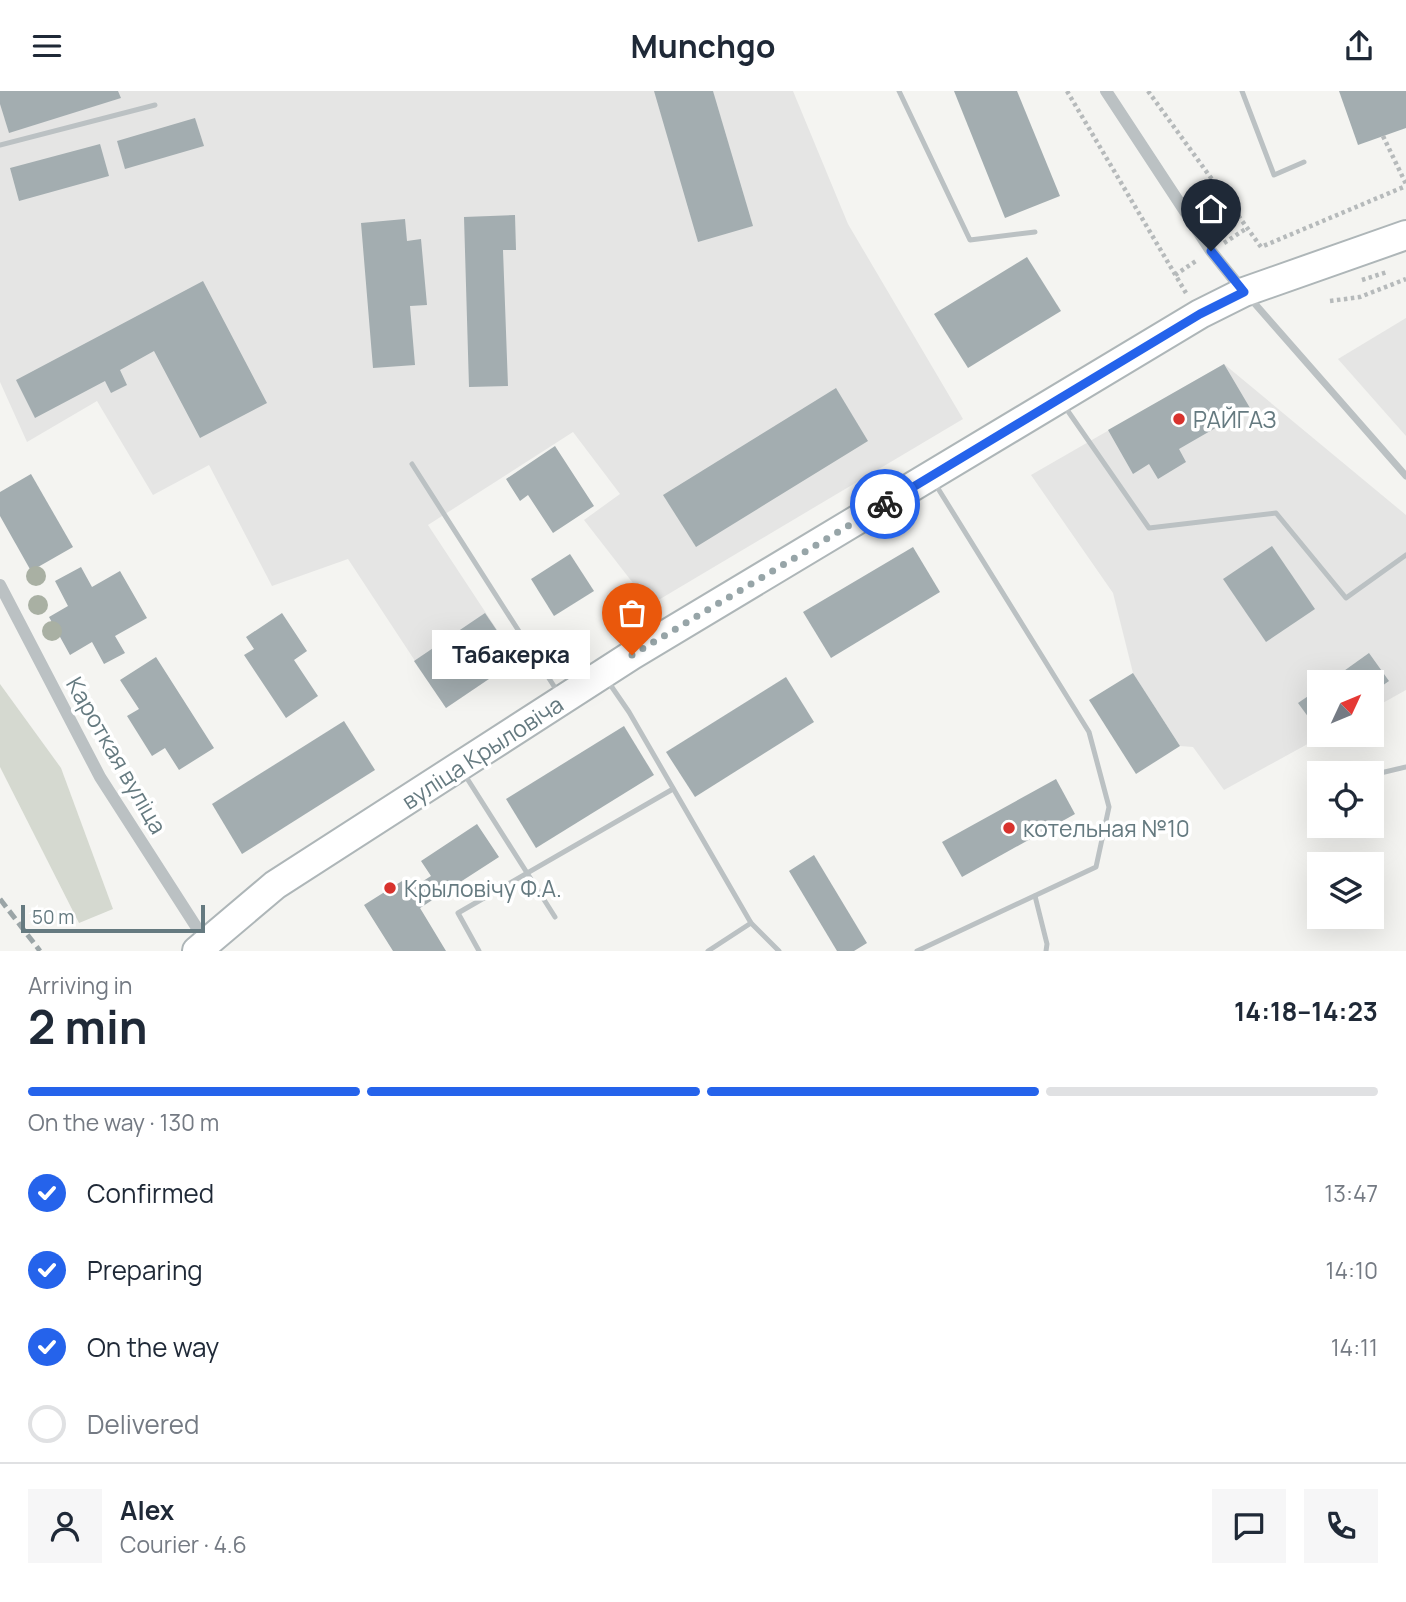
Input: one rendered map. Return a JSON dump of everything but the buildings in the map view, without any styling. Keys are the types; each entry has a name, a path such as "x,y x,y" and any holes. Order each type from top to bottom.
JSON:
{"main road":[{"name":"вуліца Крыловіча","path":"202,946 275,885 603,674 1200,314 1244,292 1406,235"}],"street":[{"path":"1106,91 1211,251 1406,476"},
{"name":"Кароткая вуліца","path":"0,585 100,777 202,946"}],"lane":[{"path":"899,91 970,240 1035,232"},
{"path":"1242,91 1274,175 1304,163"},
{"path":"0,145 155,105"},
{"path":"1059,399 1149,528 1276,513 1346,598 1406,555"},
{"path":"412,464 563,700"},
{"path":"917,951 1096,867 1109,807 1089,732 931,476"},
{"path":"603,674 751,923 779,951"},
{"path":"460,766 555,917"},
{"path":"1384,772 1406,767"},
{"path":"479,951 458,913 673,789"},
{"path":"1035,895 1047,944 1045,951"},
{"path":"708,951 751,923"}],"path":[{"path":"1067,91 1200,314"},
{"path":"1148,91 1261,247 1406,185 1383,136"},
{"path":"1330,301 1360,297 1406,279"}],"shaded area":[{"path":"0,91 793,91 848,224 963,419 650,605 584,520 620,494 573,432 428,525 517,660 446,708 348,559 272,586 209,465 153,495 97,401 27,442 0,382"},
{"path":"1406,318 1406,436 1338,359"},
{"path":"1224,364 1406,515 1406,690 1384,702 1384,670 1307,670 1307,744 1224,790 1193,747 1180,746 1133,673 1113,593 1031,475"},
{"path":"0,684 61,768 113,909 79,923 0,767"}],"railway":[{"path":"0,899 40,951"}],"way so far":[{"path":"632,655 885,504"}],"place":[{"name":"РАЙГАЗ","path":"1179,419"},
{"name":"Табакерка","path":"632,655"},
{"name":"котельная №10","path":"1009,828"},
{"name":"Крыловічу Ф.А.","path":"390,888"}],"route":[{"path":"885,504 1200,314 1244,292 1211,251"}]}
